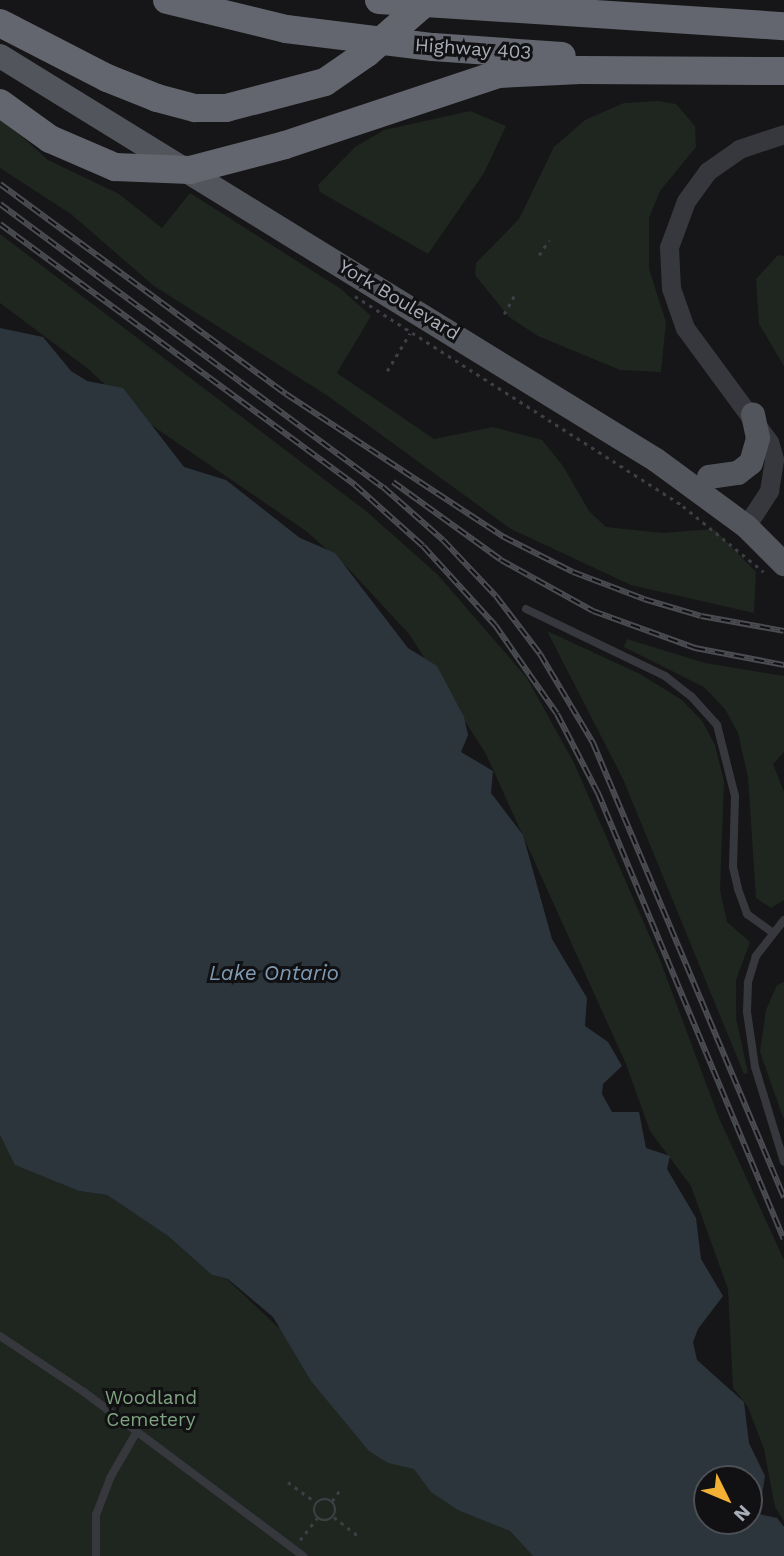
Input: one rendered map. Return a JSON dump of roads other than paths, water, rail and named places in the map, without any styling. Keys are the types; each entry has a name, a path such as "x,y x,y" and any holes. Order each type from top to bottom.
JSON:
{"highway":[{"name":"Highway 403","path":"167,0 286,29 433,47 784,70"},
{"path":"379,0 784,26"},
{"path":"0,23 107,78 195,108 268,100 325,82 367,54 428,0"},
{"path":"0,103 50,139 116,167 190,170 285,145 499,74 580,70 784,70"}],"main road":[{"name":"York Boulevard","path":"0,44 784,543"},
{"name":"York Boulevard","path":"0,56 167,151"},
{"name":"York Boulevard","path":"222,185 709,477 751,520 776,569"},
{"path":"709,477 738,473 751,463 758,438 753,415"}],"street":[{"path":"751,520 769,491 774,459 753,415 685,328 671,288 670,247 686,201 708,171 738,149 784,134"}],"lane":[{"path":"526,609 665,676 691,696 717,725 736,796 733,867 738,889 747,914 772,933"},
{"path":"784,920 756,956 747,1012 755,1067 784,1162"},
{"path":"0,1336 137,1432 303,1556"},
{"path":"96,1556 96,1515 137,1432"}],"water":[{"name":"Lake Ontario","path":"0,328 43,337 71,371 87,381 123,388 184,467 226,480 300,538 335,553 408,648 437,666 464,717 468,735 461,752 493,771 491,793 523,835 552,939 587,998 585,1026 608,1042 622,1066 603,1084 602,1094 612,1112 639,1112 646,1148 670,1156 667,1169 696,1218 701,1259 723,1296 698,1329 693,1342 697,1360 744,1402 749,1443 760,1465 693,1465 693,1535 763,1535 763,1515 777,1518 784,1527 784,1556 533,1556 510,1531 458,1510 431,1492 414,1469 388,1463 369,1451 311,1381 273,1317 228,1279 212,1275 168,1236 107,1195 79,1191 15,1165 0,1135"}],"railway":[{"path":"0,184 286,394 504,537 573,572 644,599 701,616 784,631"},
{"path":"0,204 383,487 443,540 496,596 540,654 593,743 784,1197"},
{"path":"0,224 355,485 423,546 495,625 557,714 598,793 784,1239"},
{"path":"393,482 501,560 593,611 695,648 784,665"}],"park label":[{"name":"Woodland Cemetery","path":"151,1409"}]}
